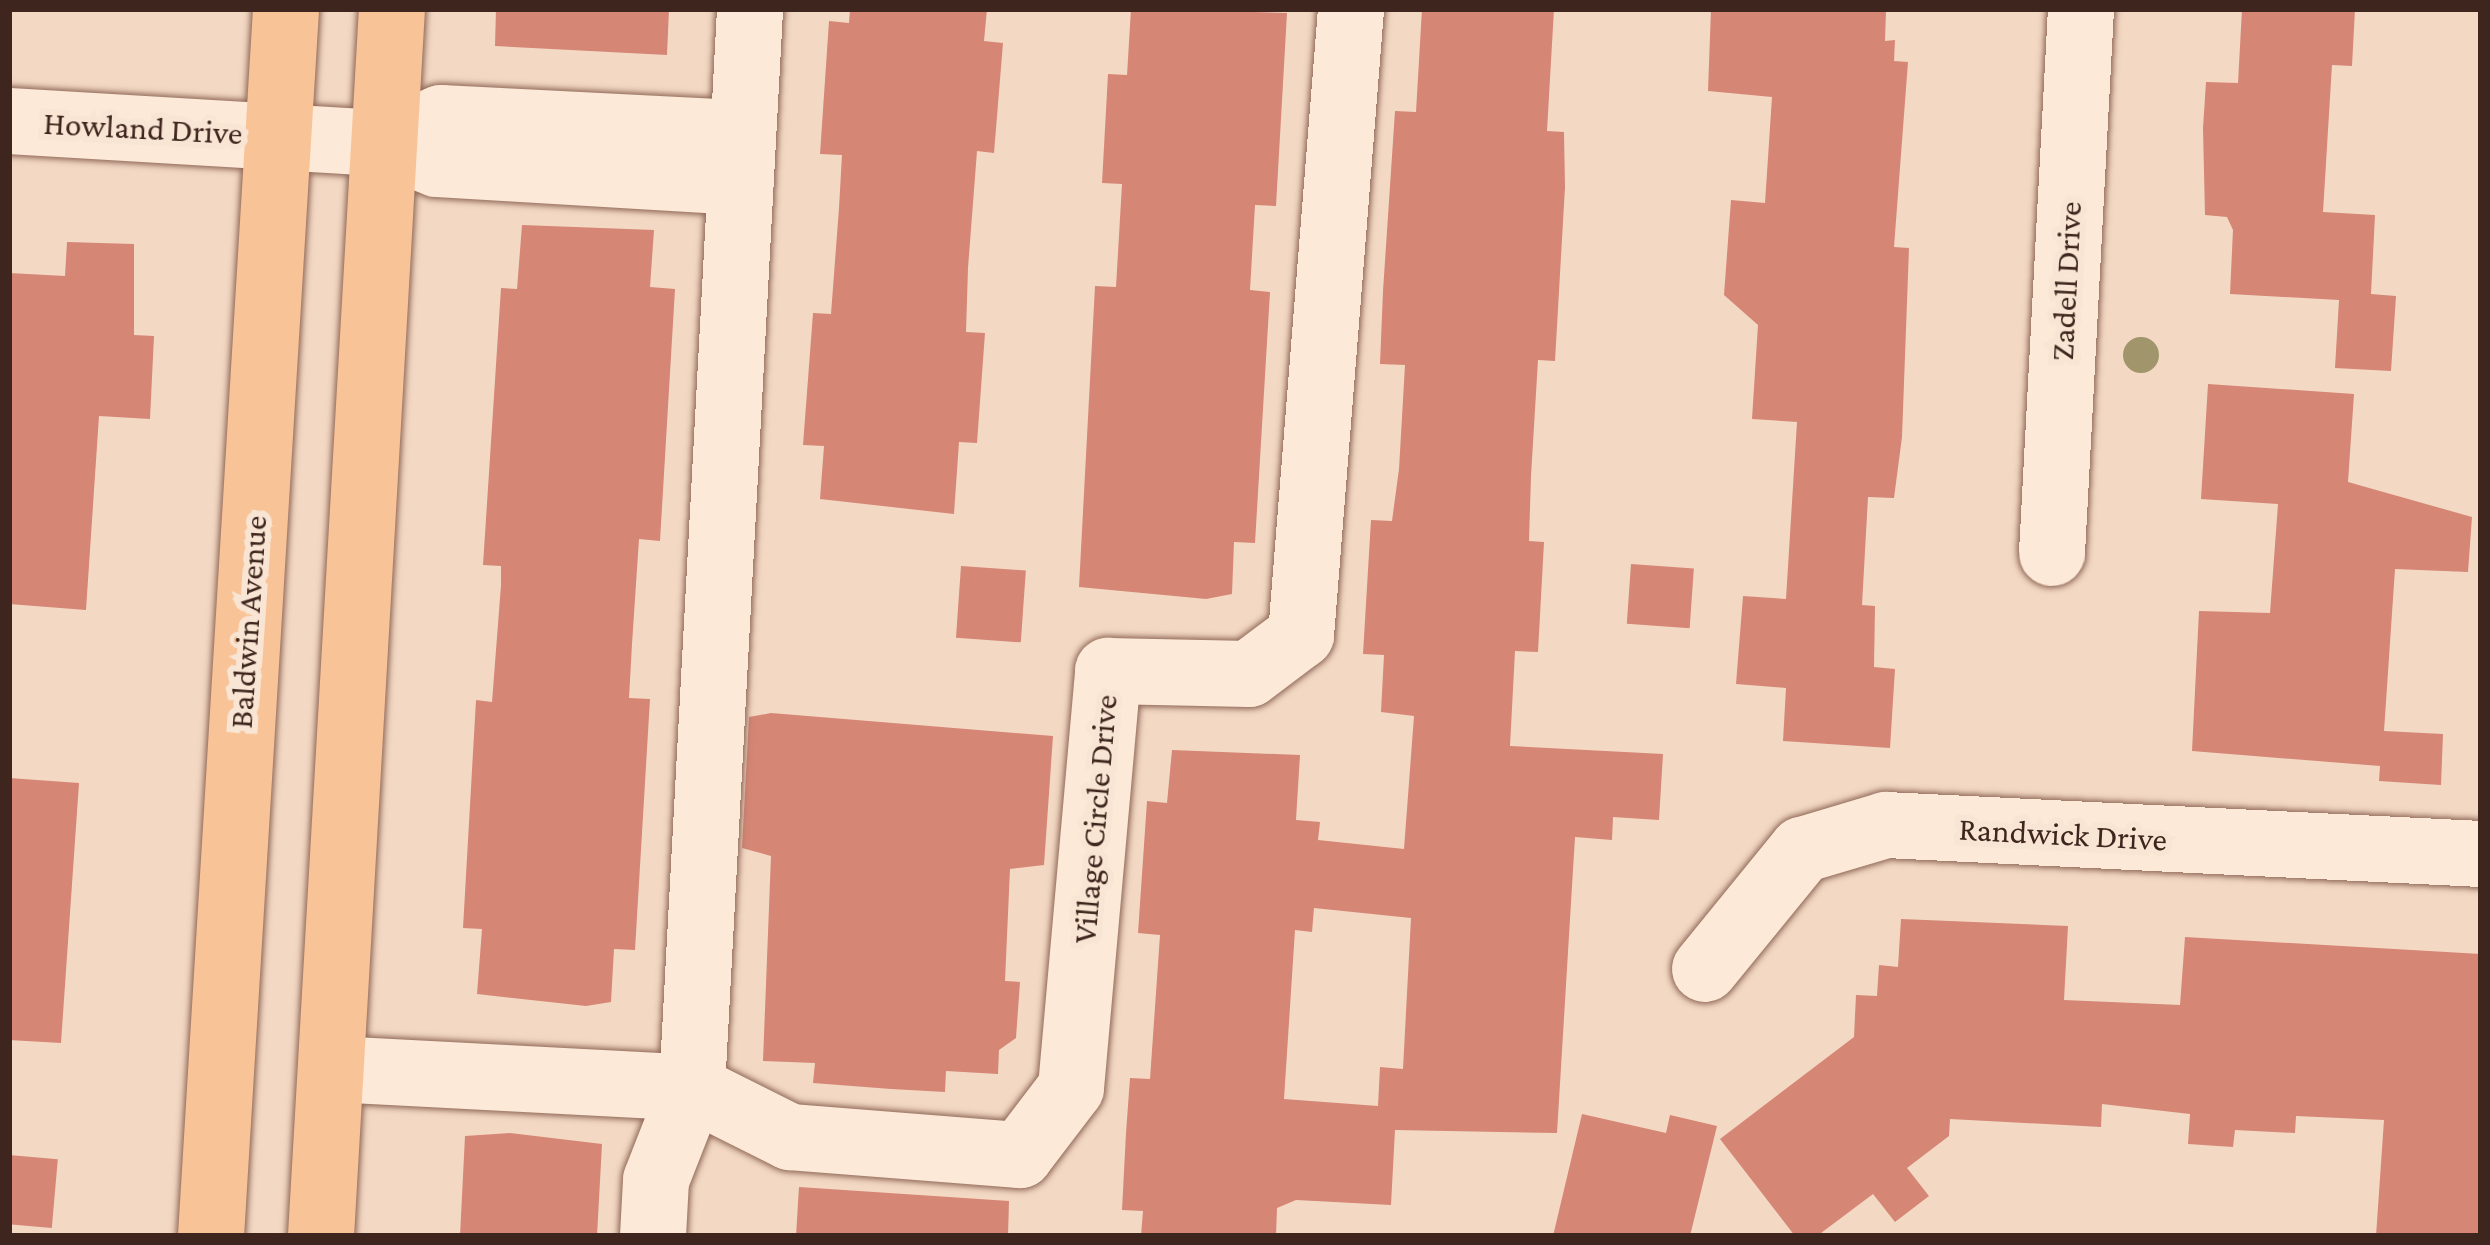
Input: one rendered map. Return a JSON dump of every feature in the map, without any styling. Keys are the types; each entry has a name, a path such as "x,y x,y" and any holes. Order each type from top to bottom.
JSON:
{"main road":[{"name":"Baldwin Avenue","path":"212,1236 286,9"},
{"path":"321,1236 392,9"}],"street":[{"path":"653,1236 656,1180 692,1088 750,9"},
{"name":"Village Circle Drive","path":"332,1069 692,1088 790,1137 1020,1155 1071,1088 1108,671 1249,674 1301,635 1351,9"},
{"name":"Zadell Drive","path":"2052,554 2080,9"},
{"path":"278,135 383,143 441,118 741,157"},
{"name":"Howland Drive","path":"9,121 278,135"},
{"name":"Randwick Drive","path":"1705,969 1802,850 1886,825 2481,854"}],"building":[{"path":"496,9 669,9 667,55 495,46"},
{"path":"850,9 987,9 984,41 1003,43 994,153 977,151 968,268 966,332 985,333 977,443 959,442 954,514 820,499 824,446 803,445 813,313 831,314 839,208 842,155 820,154 829,21 849,23"},
{"path":"1131,9 1287,13 1276,206 1255,205 1250,290 1270,292 1255,543 1234,542 1232,594 1206,599 1079,587 1095,286 1116,287 1122,184 1102,183 1108,74 1127,75"},
{"path":"1422,9 1554,9 1547,131 1564,132 1565,187 1555,361 1538,360 1531,476 1529,541 1544,542 1538,652 1515,651 1510,746 1663,754 1659,820 1613,817 1612,840 1575,837 1557,1133 1395,1130 1391,1205 1296,1200 1277,1208 1276,1236 1141,1236 1143,1211 1122,1210 1126,1133 1130,1078 1150,1079 1160,935 1138,933 1147,801 1167,803 1172,750 1300,755 1296,820 1320,822 1318,840 1404,849 1414,716 1381,712 1384,655 1363,654 1371,520 1392,521 1399,469 1405,365 1380,364 1395,111 1416,112","holes":["1314,908 1411,918 1403,1069 1380,1067 1378,1106 1284,1099 1295,930 1312,932"]},
{"path":"1711,9 1886,11 1885,41 1895,40 1894,61 1908,62 1894,247 1909,248 1902,437 1894,498 1868,497 1862,605 1875,606 1874,667 1895,669 1890,748 1783,741 1786,688 1736,684 1743,596 1786,599 1797,422 1752,419 1758,325 1724,295 1731,200 1765,203 1772,97 1708,91"},
{"path":"2242,9 2355,9 2352,66 2332,65 2323,212 2375,215 2371,294 2396,296 2391,371 2335,368 2339,300 2230,294 2233,230 2227,217 2205,215 2203,128 2206,82 2238,83"},
{"path":"522,225 654,230 650,287 675,289 660,541 639,539 632,644 629,698 650,699 635,950 614,949 611,1002 586,1006 477,994 482,929 463,928 476,700 492,702 501,585 501,566 483,565 501,288 517,289"},
{"path":"67,242 134,244 134,335 154,336 150,419 99,416 86,610 9,604 9,273 65,276"},
{"path":"2208,384 2354,394 2348,482 2472,517 2468,572 2395,569 2384,731 2443,734 2441,785 2379,781 2380,766 2192,751 2199,611 2270,613 2278,504 2201,499"},
{"path":"1631,564 1694,568 1690,628 1627,624"},
{"path":"961,566 1026,571 1021,642 956,638"},
{"path":"771,713 1053,736 1044,865 1010,869 1005,981 1020,982 1016,1038 999,1050 998,1074 946,1071 945,1092 813,1083 815,1063 763,1061 771,856 742,848 749,717"},
{"path":"9,778 79,783 61,1043 9,1040"},
{"path":"1901,919 2068,926 2064,1000 2180,1005 2185,937 2481,954 2481,1236 2376,1236 2384,1120 2296,1116 2295,1133 2235,1130 2233,1147 2188,1144 2190,1114 2102,1104 2101,1127 1950,1119 1949,1136 1907,1168 1929,1196 1895,1222 1873,1194 1817,1236 1795,1236 1720,1139 1854,1037 1856,995 1877,996 1879,965 1898,967"},
{"path":"1582,1114 1666,1133 1670,1115 1717,1126 1690,1236 1553,1236"},
{"path":"510,1133 602,1144 597,1236 460,1236 465,1136"},
{"path":"9,1155 58,1159 52,1228 9,1224"},
{"path":"799,1187 1009,1201 1008,1236 796,1236"}]}
